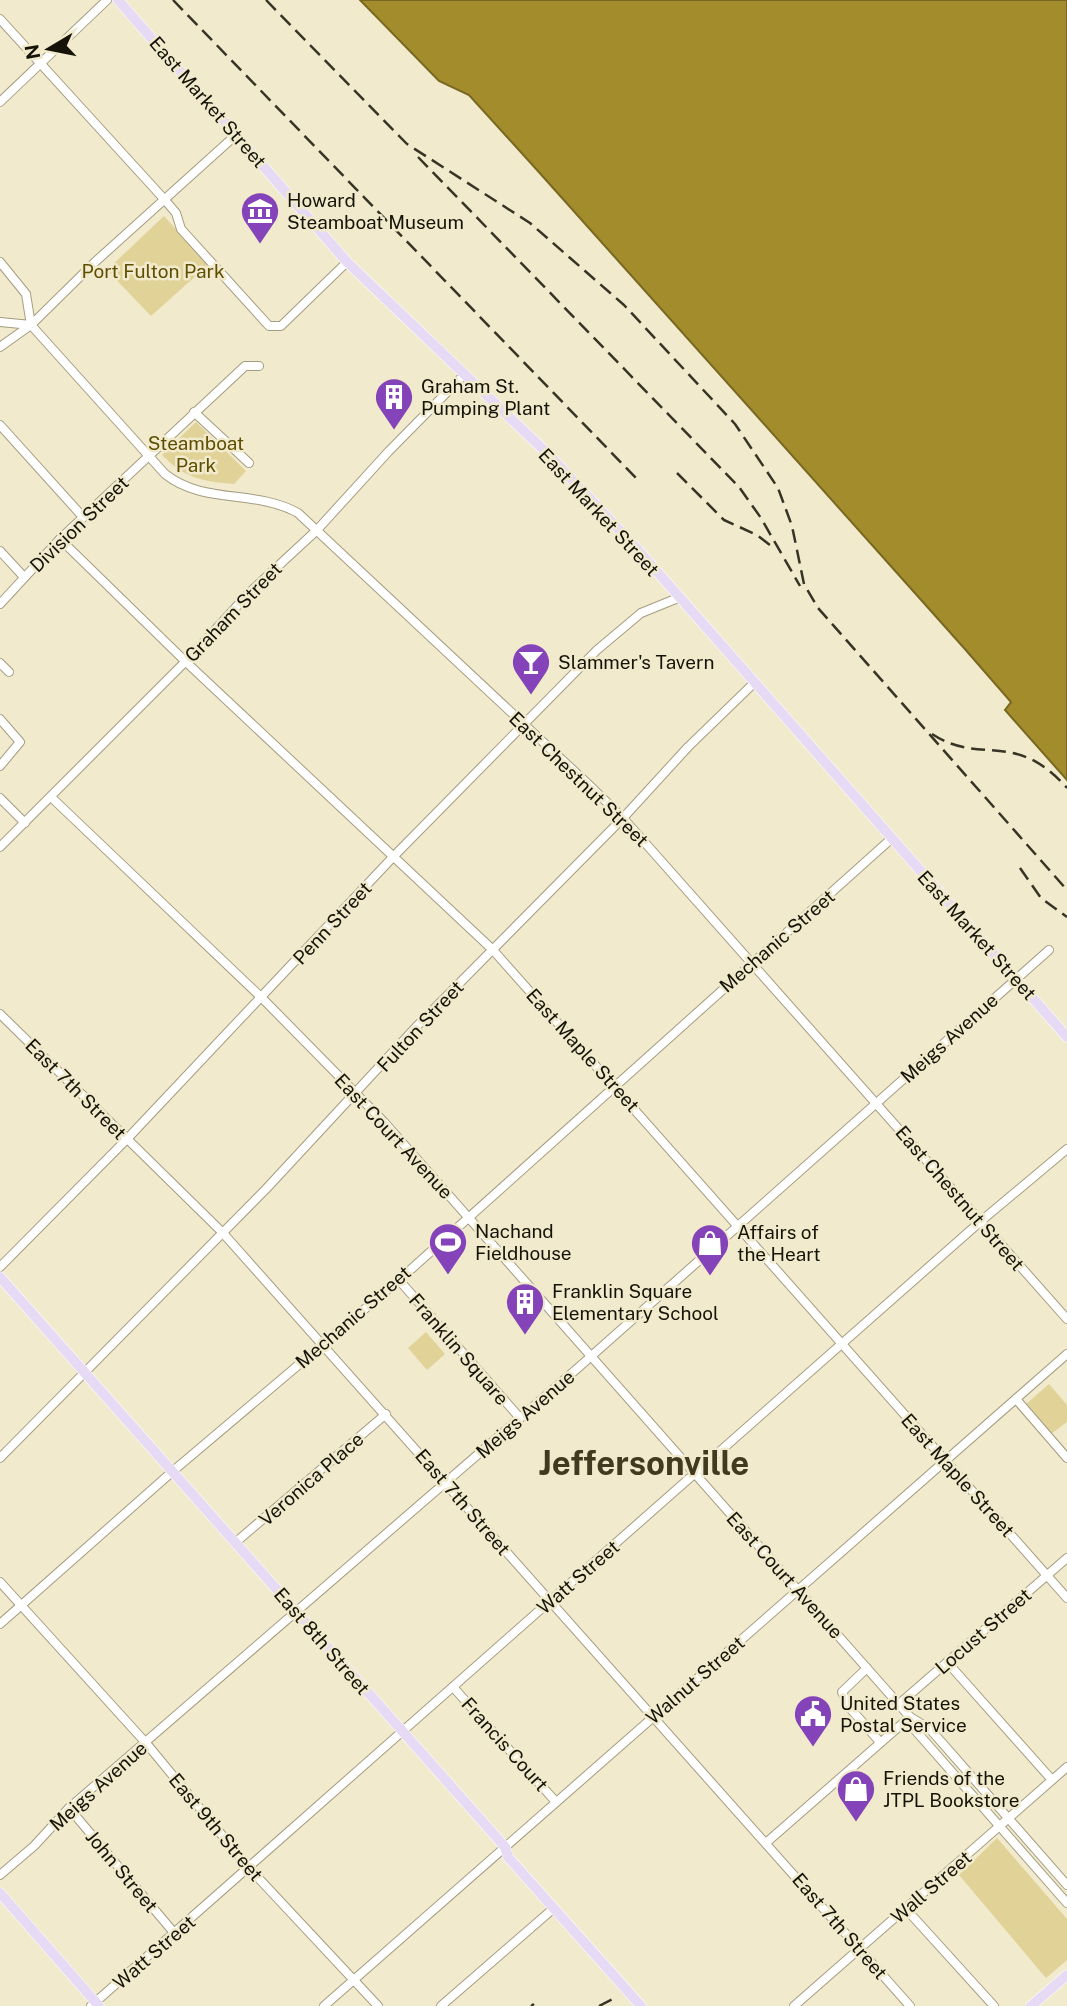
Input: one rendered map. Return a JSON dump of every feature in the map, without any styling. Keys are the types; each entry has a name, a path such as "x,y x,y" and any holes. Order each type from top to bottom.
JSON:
{"main road":[{"name":"East Market Street","path":"118,0 346,262 549,455 1067,1037"},
{"name":"East 8th Street","path":"0,1277 296,1610 400,1732 505,1847 508,1857 641,2006"},
{"path":"0,1893 96,2005"},
{"path":"1031,2006 1067,1975"}],"street":[{"path":"0,102 107,0"},
{"path":"0,19 164,199 176,213 181,229 269,326 275,328 289,320 346,262"},
{"path":"0,347 31,325 237,134"},
{"path":"0,262 26,294 31,325"},
{"path":"0,321 31,325"},
{"name":"East Chestnut Street","path":"31,325 148,457 174,481 192,491 258,498 283,505 317,530 624,818 1067,1319"},
{"name":"Division Street","path":"0,604 60,539 238,370 251,364 259,366"},
{"name":"Graham Street","path":"0,847 186,662 248,593 317,530 389,451 464,375"},
{"path":"194,412 249,463"},
{"path":"0,425 83,517"},
{"name":"East Maple Street","path":"60,539 186,662 493,950 1067,1598"},
{"path":"0,551 24,577"},
{"name":"Penn Street","path":"0,1267 127,1139 393,857 623,625 641,612 678,598"},
{"path":"0,663 9,672"},
{"name":"Fulton Street","path":"0,1458 357,1094 418,1025 624,818 688,747 754,684"},
{"path":"0,719 20,743 0,766"},
{"name":"East Court Avenue","path":"51,797 262,998 357,1094 910,1717 930,1729 1067,1885"},
{"path":"0,798 25,823"},
{"name":"Mechanic Street","path":"0,1624 173,1471 399,1280 891,839"},
{"name":"Meigs Avenue","path":"0,1875 34,1846 69,1808 591,1357 1048,950"},
{"name":"East 7th Street","path":"0,1014 222,1232 655,1715 910,2006"},
{"name":"Watt Street","path":"96,2005 400,1732 1067,1149"},
{"name":"Franklin Square","path":"399,1280 520,1418"},
{"name":"Walnut Street","path":"324,2006 1067,1354"},
{"path":"1016,1399 1067,1458"},
{"name":"Veronica Place","path":"236,1542 386,1414"},
{"name":"Locust Street","path":"899,1704 1067,1558"},
{"name":"East 9th Street","path":"0,1582 146,1743 250,1869 355,1978 378,2006"},
{"path":"947,1662 1052,1780"},
{"path":"867,1668 842,1692 849,1707 880,1742"},
{"name":"Francis Court","path":"453,1687 556,1802"},
{"path":"767,1842 910,1717"},
{"name":"East Court Avenue","path":"910,1717 915,1730 1067,1903"},
{"name":"Wall Street","path":"794,2006 1067,1768"},
{"name":"John Street","path":"69,1808 175,1934"},
{"path":"441,2006 554,1908"},
{"path":"906,1909 993,2006"}],"green space":[{"name":"Port Fulton Park","path":"164,216 208,265 151,316 107,270"},
{"name":"Steamboat Park","path":"196,422 246,471 234,484 213,482 187,474 162,455"},
{"path":"426,1332 445,1354 427,1370 408,1348"},
{"path":"1049,1384 1067,1405 1067,1422 1051,1434 1025,1405"},
{"path":"997,1838 1067,1919 1067,1960 1046,1978 959,1875"}],"shaded area":[{"path":"360,0 1067,0 1067,780 1005,710 1011,702 537,170 469,95 439,81"}],"railway":[{"path":"173,0 636,478"},
{"path":"266,0 407,144 530,223 624,305 735,424 778,488 792,526 804,584 818,608 1067,890"},
{"path":"418,157 739,487 761,518 800,586"},
{"path":"677,473 724,520 757,535 775,549"},
{"path":"932,734 966,748 1014,753 1031,759 1067,788"},
{"path":"1020,868 1041,898 1067,917"},
{"path":"599,2006 613,1999"}],"place":[{"name":"Howard Steamboat Museum","path":"260,245"},
{"name":"Graham St. Pumping Plant","path":"394,431"},
{"name":"Slammer's Tavern","path":"531,696"},
{"name":"Nachand Fieldhouse","path":"448,1276"},
{"name":"Affairs of the Heart","path":"710,1277"},
{"name":"Franklin Square Elementary School","path":"525,1336"},
{"name":"United States Postal Service","path":"813,1748"},
{"name":"Friends of the JTPL Bookstore","path":"856,1823"}],"district":[{"name":"Jeffersonville","path":"644,1463"}]}
